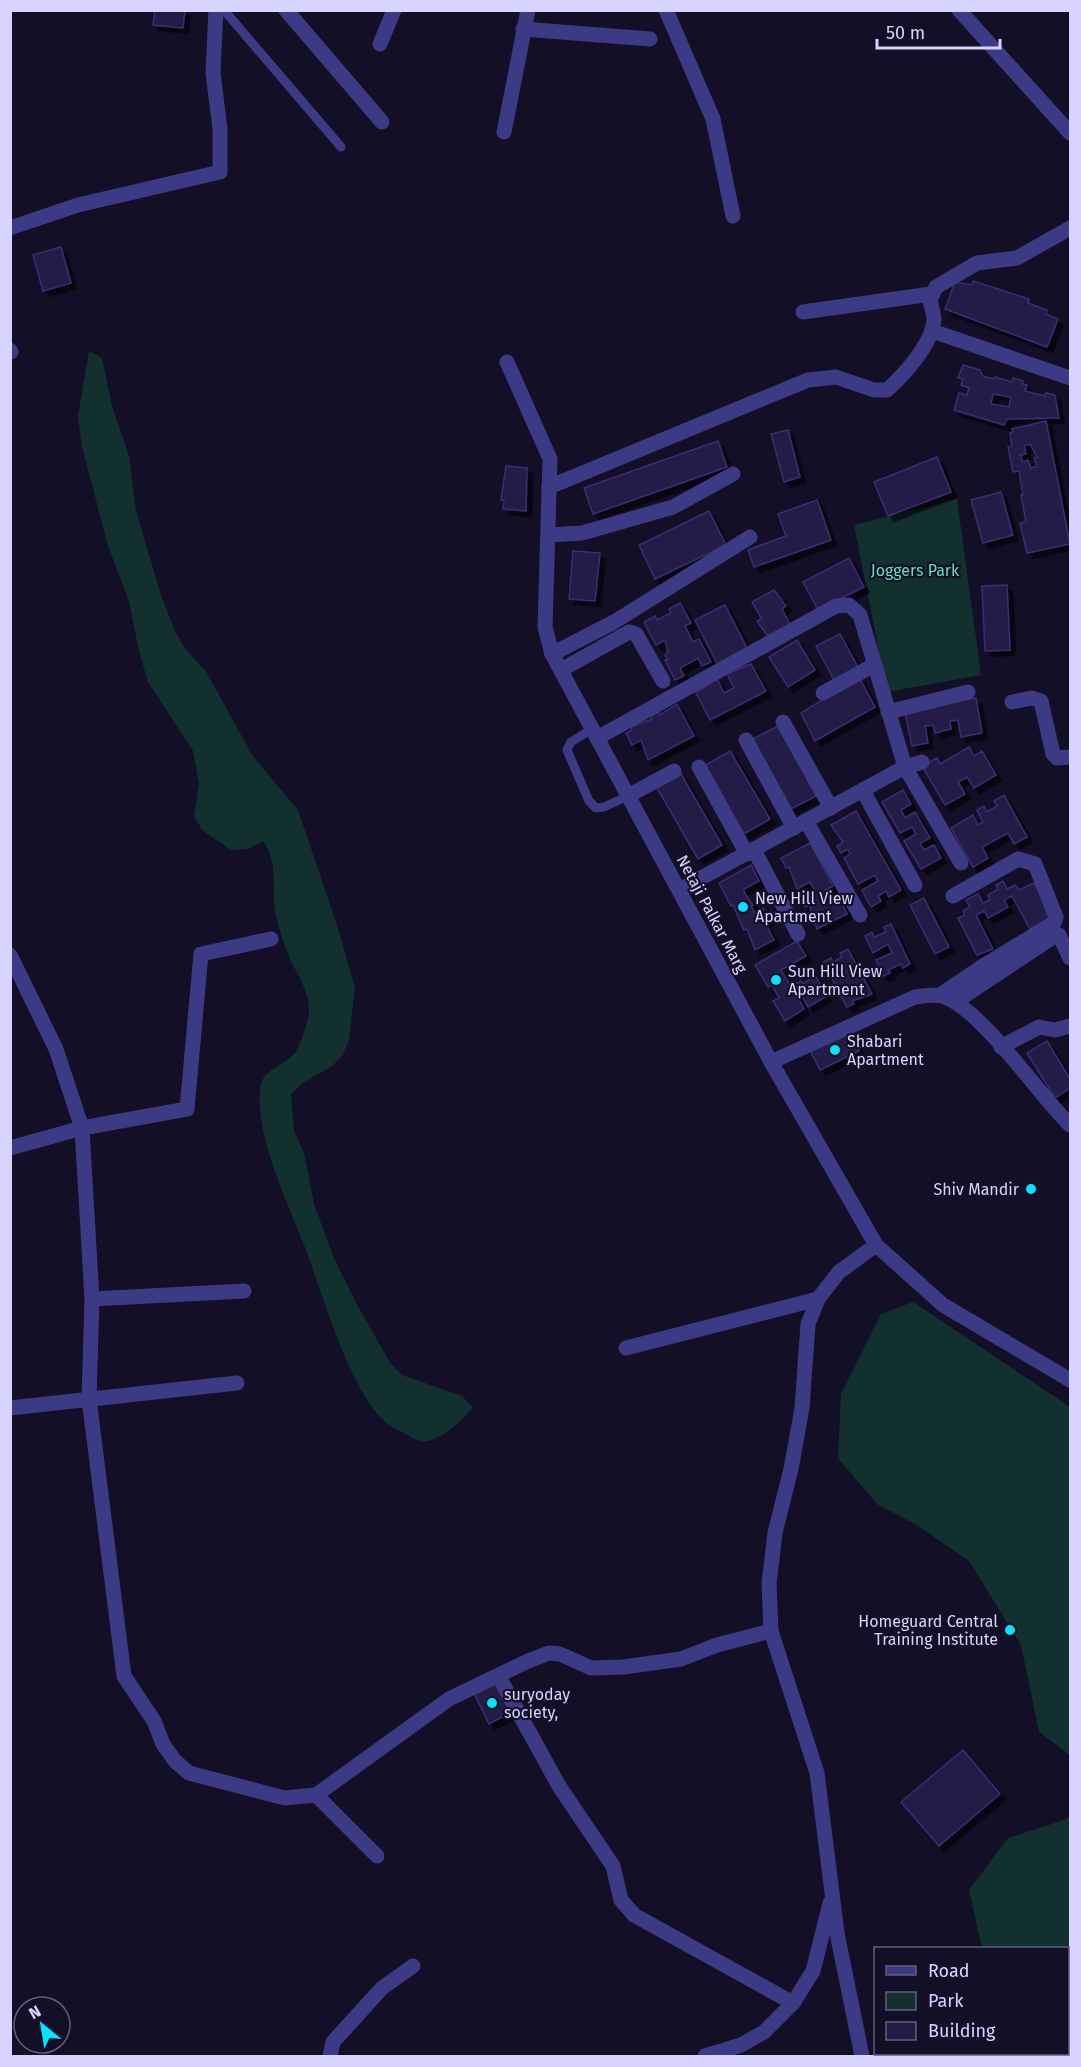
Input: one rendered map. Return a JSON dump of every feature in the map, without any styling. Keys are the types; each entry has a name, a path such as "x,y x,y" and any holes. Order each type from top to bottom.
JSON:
{"street":[{"path":"10,228 78,205 220,172 220,129 213,73 216,10"},
{"path":"286,10 382,122"},
{"path":"380,44 394,10"},
{"path":"504,132 528,10"},
{"path":"666,10 713,118 733,216"},
{"path":"959,10 1071,133"},
{"path":"523,29 650,39"},
{"path":"803,312 931,294 951,276 977,263 1017,258 1071,228"},
{"path":"549,487 808,381 836,377 874,390 887,390 903,376 924,345 934,319 931,294"},
{"path":"941,334 1071,378"},
{"name":"Netaji Palkar Marg","path":"507,362 550,459 545,627 552,654 771,1062 876,1245 943,1305 1071,1380"},
{"path":"548,536 582,533 673,507 733,474"},
{"path":"552,654 614,622 750,537"},
{"path":"594,733 836,606 849,606 860,615 905,767 961,863"},
{"path":"561,670 629,632 636,634 663,681"},
{"path":"823,693 874,665"},
{"path":"888,712 968,692"},
{"path":"1012,702 1032,698 1041,701 1053,754 1057,758 1071,757"},
{"path":"783,722 831,807"},
{"path":"746,740 860,915"},
{"path":"678,891 905,767 922,762"},
{"path":"699,767 798,934"},
{"path":"628,796 674,771"},
{"path":"863,791 915,885"},
{"path":"771,1062 915,997 940,995 1054,923 1056,916 1035,864 1027,860 1018,859 952,896"},
{"path":"955,1002 1059,935 1071,958"},
{"path":"10,1148 82,1128 187,1109 201,954 272,939"},
{"path":"10,955 56,1049 82,1128 92,1299 89,1399 124,1676 154,1721 163,1744 175,1761 189,1773 285,1798 316,1795 449,1699 500,1677 528,1660 549,1653 560,1654 591,1668 622,1668 681,1659 717,1645 771,1630"},
{"path":"940,995 955,1002 980,1022 1071,1125"},
{"path":"1001,1047 1039,1027 1055,1030 1071,1026"},
{"path":"862,2056 839,1945 818,1773 771,1630 769,1583 776,1533 802,1408 808,1324 819,1299 839,1272 876,1245"},
{"path":"92,1299 244,1291"},
{"path":"626,1348 819,1299"},
{"path":"10,1408 237,1383"},
{"path":"500,1677 559,1786 613,1866 621,1900 634,1915 793,2003"},
{"path":"316,1795 377,1856"},
{"path":"705,2056 741,2044 764,2032 793,2003 813,1971 832,1895"},
{"path":"330,2056 333,2042 382,1988 413,1966"}],"lane":[{"path":"224,10 341,147"},
{"path":"594,733 571,742 567,750 589,801 596,807 604,807 628,796"}],"green space":[{"path":"89,351 102,358 112,406 129,456 136,511 161,595 175,631 184,647 207,673 252,755 298,810 338,928 355,988 349,1040 343,1055 332,1066 303,1083 291,1094 294,1131 304,1152 314,1204 333,1256 356,1303 391,1364 402,1375 462,1396 473,1407 448,1431 432,1440 417,1440 393,1427 378,1415 365,1396 340,1344 274,1169 263,1128 260,1089 264,1077 293,1055 297,1049 308,1018 307,995 288,954 278,924 275,911 273,865 268,849 263,841 248,849 231,850 202,830 194,816 199,784 193,751 148,682 129,601 108,546 82,447 78,416"},
{"name":"Joggers Park","path":"957,499 981,675 887,692 854,525"},
{"path":"913,1302 1070,1407 1070,1755 1039,1732 1021,1645 969,1561 917,1525 877,1504 838,1458 841,1394 881,1314"},
{"path":"1070,1815 1070,2048 1069,1947 982,1947 969,1890 1008,1838 1067,1819"}],"building":[{"path":"155,10 185,10 183,28 153,25"},
{"path":"61,247 71,283 43,291 33,255"},
{"path":"973,281 1029,299 1028,303 1047,310 1046,314 1058,319 1047,347 945,309 955,282 972,285"},
{"path":"963,365 980,370 983,376 994,379 995,377 1012,382 1013,378 1023,381 1022,384 1027,385 1025,391 1045,396 1046,393 1055,395 1059,418 1007,419 1004,425 954,410 959,393 967,395 969,388 961,385 963,379 958,378","holes":["993,394 1011,397 1009,407 991,404"]},
{"path":"1046,421 1070,544 1027,553 1020,523 1026,522 1019,471 1013,472 1008,447 1012,446 1010,433 1013,432 1012,429","holes":["1030,444 1037,457 1034,458 1037,466 1031,468 1028,460 1023,462 1020,455 1026,454 1024,446"]},
{"path":"788,430 800,477 784,482 771,434"},
{"path":"718,441 727,467 593,514 584,488"},
{"path":"937,457 951,492 888,516 874,482"},
{"path":"506,466 527,468 526,511 503,509 504,500 501,500"},
{"path":"1001,492 1013,535 983,543 971,500"},
{"path":"817,500 831,540 754,567 748,550 786,536 778,514"},
{"path":"709,511 726,545 655,579 639,545"},
{"path":"573,551 600,553 595,601 569,599"},
{"path":"849,558 864,587 818,610 803,582"},
{"path":"1007,585 1010,650 985,651 982,586"},
{"path":"774,590 786,606 782,609 791,626 769,638 757,621 762,619 752,602"},
{"path":"680,603 691,623 685,626 693,642 699,639 711,662 702,666 698,658 680,668 684,676 675,680 665,660 668,659 665,655 668,653 665,640 656,645 644,622 655,616 657,620 671,613 669,609"},
{"path":"725,605 748,650 718,665 695,620"},
{"path":"840,634 858,667 834,680 816,646"},
{"path":"797,640 815,670 788,687 769,657"},
{"path":"751,664 766,691 710,720 696,693 717,679 724,693 734,688 727,674"},
{"path":"859,677 875,707 815,741 801,713"},
{"path":"976,698 982,733 961,737 958,720 950,721 951,729 935,733 933,725 925,726 928,743 912,746 905,712"},
{"path":"677,704 694,736 648,760 641,740 632,745 626,733 632,730 631,727 652,719 650,715 658,711 660,715"},
{"path":"780,725 818,795 789,810 751,740"},
{"path":"969,747 974,756 982,751 996,775 974,788 967,777 958,782 965,794 945,805 922,766 937,758 940,764"},
{"path":"730,751 770,819 744,834 704,766"},
{"path":"681,774 722,845 698,859 657,788"},
{"path":"903,790 911,804 901,810 905,818 915,812 930,838 920,843 924,850 934,845 941,858 921,869 904,841 916,834 912,827 900,833 882,802"},
{"path":"1004,795 1027,837 1014,844 1008,833 982,847 988,858 973,867 951,828 973,815 978,825 983,822 977,810 984,806 987,812 997,806 994,801"},
{"path":"856,811 901,890 889,897 886,891 878,896 881,901 871,907 862,890 878,881 875,875 858,884 844,858 850,854 848,849 841,853 837,846 843,842 831,825"},
{"path":"810,843 833,886 825,890 830,900 838,895 847,914 817,929 809,905 805,907 801,898 815,891 810,882 797,889 789,867 786,868 781,858"},
{"name":"New Hill View Apartment","path":"751,865 759,881 744,889 744,892 753,905 751,906 755,913 763,908 769,919 764,921 774,940 755,950 747,929 744,930 733,905 731,906 719,883"},
{"path":"1003,881 1007,889 1015,885 1019,890 1034,883 1052,917 1030,929 1012,896 1004,900 1008,907 988,918 984,911 976,915 993,949 977,955 958,918 965,915 963,911 970,907 966,900 978,894 983,903 990,900 988,895 998,889 996,885"},
{"path":"924,898 949,947 935,954 910,905"},
{"path":"891,924 910,964 903,968 901,964 888,970 890,973 883,976 876,960 892,953 888,944 873,953 865,936 872,932 874,937 886,932 884,927"},
{"name":"Sun Hill View Apartment","path":"797,941 806,956 781,970 791,987 801,981 803,984 815,975 827,996 808,1007 802,996 798,998 804,1009 785,1021 773,1001 779,998 772,985 768,987 755,965"},
{"path":"848,949 872,994 852,1001 854,1004 847,1007 823,962 831,958 833,962 842,957 840,953"},
{"name":"Shabari Apartment","path":"849,1031 859,1051 820,1070 810,1050"},
{"path":"1047,1041 1070,1079 1070,1088 1055,1098 1027,1053"},
{"name":"suryoday society,","path":"495,1683 510,1713 489,1724 474,1693"},
{"path":"963,1750 1000,1794 939,1846 901,1802"}],"place":[{"name":"New Hill View Apartment","path":"743,907"},
{"name":"Sun Hill View Apartment","path":"776,980"},
{"name":"Shabari Apartment","path":"835,1050"},
{"name":"Shiv Mandir","path":"1031,1189"},
{"name":"Homeguard Central Training Institute","path":"1010,1630"},
{"name":"suryoday society,","path":"492,1703"}]}
